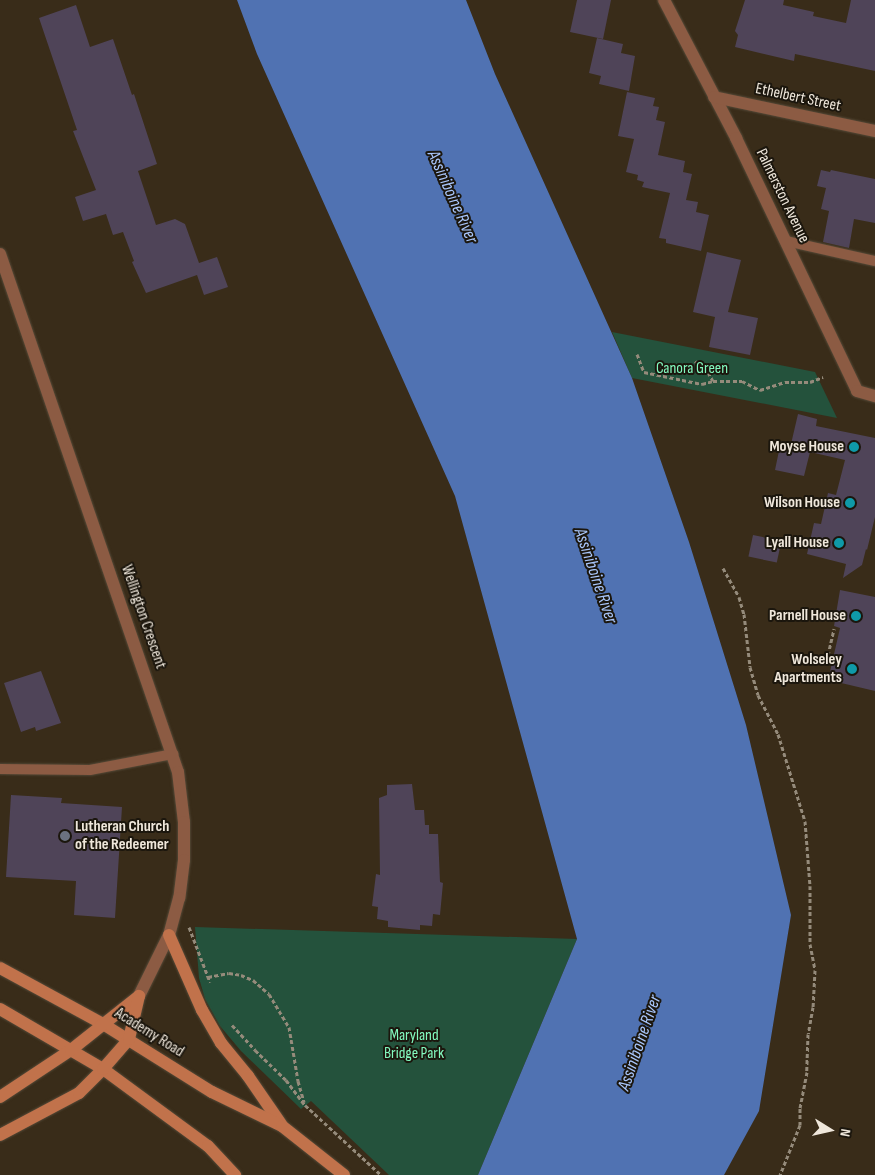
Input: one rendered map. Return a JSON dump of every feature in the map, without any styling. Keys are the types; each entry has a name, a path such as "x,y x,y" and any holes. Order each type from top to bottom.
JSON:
{"main road":[{"path":"169,935 202,1010 216,1035 248,1076 282,1126 344,1175"},
{"name":"Academy Road","path":"0,968 129,1039 212,1092 282,1126"},
{"name":"Wellington Crescent","path":"0,1098 71,1050 139,996"},
{"name":"Wellington Crescent","path":"0,1135 79,1093 103,1069 129,1039 139,996"},
{"path":"0,1009 103,1069 208,1146 234,1173"}],"street":[{"name":"Palmerston Avenue","path":"664,0 786,241 857,391 875,396"},
{"name":"Ethelbert Street","path":"714,96 875,131"},
{"name":"Wellington Crescent","path":"0,254 173,754 180,781 184,822 184,860 179,898 169,935 139,996"}],"lane":[{"path":"786,241 875,261"},
{"path":"0,769 90,770 173,754"}],"path":[{"path":"637,354 644,372 702,384 713,380 742,381 760,390 786,382 810,382 823,377"},
{"path":"695,360 708,372 713,380"},
{"path":"723,568 739,597 744,614 750,667 758,695 778,734 805,821 810,886 810,944 815,970 814,1007 808,1034 807,1072 800,1108 800,1125 780,1175"},
{"path":"828,655 834,629"},
{"path":"179,898 211,984"},
{"path":"208,977 229,973 247,977 270,994 289,1027 298,1081 305,1105"},
{"path":"229,1020 254,1050 286,1080 305,1105 381,1175"}],"green space":[{"name":"Canora Green","path":"612,332 815,372 837,418 632,378"},
{"name":"Maryland Bridge Park","path":"195,927 577,939 478,1175 389,1175 311,1101 301,1109 241,1051 220,1026 205,999 199,978"}],"water":[{"name":"Assiniboine River","path":"237,0 466,0 495,74 632,378 689,542 746,725 791,915 759,1111 724,1175 478,1175 577,939 455,496 257,54"}],"building":[{"path":"577,0 611,0 603,39 570,32"},
{"path":"745,0 784,0 783,5 814,12 813,16 846,23 851,0 875,0 875,71 795,54 794,61 735,47 738,35 735,31"},
{"path":"76,5 90,47 113,39 132,95 134,94 157,164 138,171 156,225 175,219 185,224 199,263 217,257 228,287 204,295 197,275 146,293 132,262 134,261 123,232 113,235 106,214 83,221 75,197 96,190 73,131 77,130 39,18"},
{"path":"597,38 623,44 621,53 635,56 629,91 599,84 601,76 589,73"},
{"path":"627,92 655,98 653,106 659,107 656,120 665,122 658,155 685,161 683,172 692,174 686,200 698,202 696,212 709,215 701,251 666,243 666,239 659,238 670,193 642,187 644,182 637,180 638,175 626,172 634,139 618,136"},
{"path":"821,170 830,172 831,170 875,179 875,223 854,219 849,248 823,242 829,211 821,209 826,188 817,186"},
{"path":"707,252 741,260 728,312 758,318 750,355 709,347 715,317 693,312"},
{"path":"798,414 817,419 816,426 875,438 875,517 862,565 843,578 846,564 807,554 814,523 821,524 828,493 836,495 845,460 810,452 804,476 775,470 781,441 791,444"},
{"path":"753,535 781,541 777,563 748,557"},
{"path":"840,590 875,597 875,691 837,682 838,678 829,676 840,628 834,626"},
{"path":"41,671 61,723 36,731 35,727 21,732 4,683"},
{"path":"412,784 415,810 424,810 425,825 429,825 429,834 438,834 440,882 443,883 440,915 433,914 432,926 420,925 420,930 388,927 388,921 377,919 378,907 372,906 376,874 380,875 379,798 387,795 387,785"},
{"name":"Lutheran Church of the Redeemer","path":"11,795 62,798 61,803 122,807 115,918 74,915 76,881 6,877"}],"place":[{"name":"Moyse House","path":"854,447"},
{"name":"Wilson House","path":"850,503"},
{"name":"Lyall House","path":"839,543"},
{"name":"Parnell House","path":"856,616"},
{"name":"Wolseley Apartments","path":"852,669"},
{"name":"Lutheran Church of the Redeemer","path":"65,836"}]}
